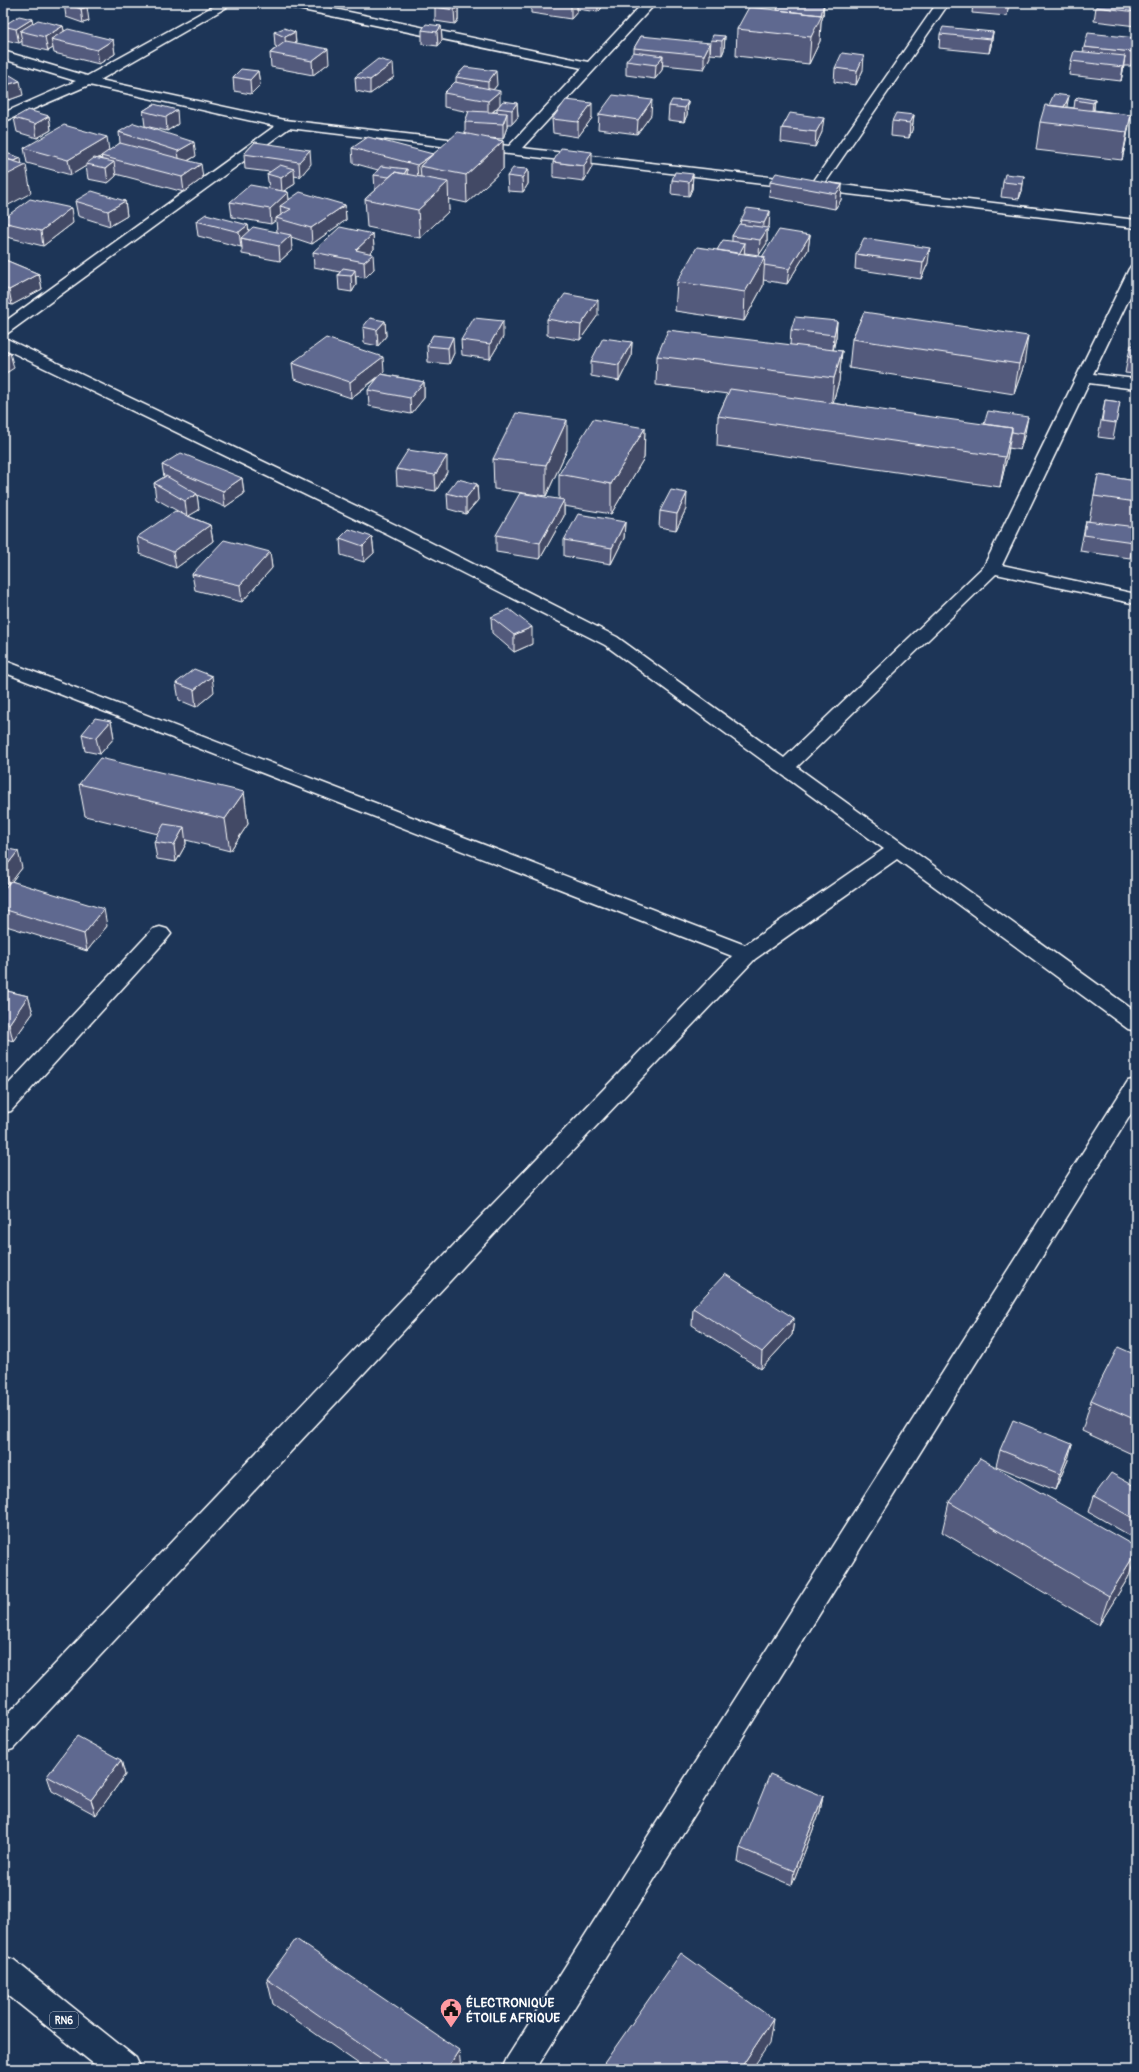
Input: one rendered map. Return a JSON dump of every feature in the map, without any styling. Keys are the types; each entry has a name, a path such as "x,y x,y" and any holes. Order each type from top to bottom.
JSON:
{"main road":[{"path":"3,118 88,81 228,3"},
{"path":"288,3 591,66"},
{"path":"512,151 650,3"},
{"path":"816,187 943,3"},
{"path":"3,55 88,81 286,124 1136,224"},
{"path":"3,330 286,124"},
{"path":"785,768 992,568 1136,269"},
{"path":"3,342 392,530 611,641 1136,1024"},
{"path":"1084,378 1136,384"},
{"path":"992,568 1136,599"},
{"path":"3,666 747,954"},
{"path":"3,1739 496,1216 747,954 897,850"},
{"path":"3,1105 160,934"},
{"path":"518,2069 1136,1087"},
{"name":"RN6","path":"3,1971 125,2069"}],"building":[{"path":"64,3 77,3 87,7 81,9"},
{"path":"439,3 458,7 454,10 435,7"},
{"path":"555,3 573,3 571,5"},
{"path":"779,3 824,3 821,15 777,10"},
{"path":"1098,3 1136,3 1136,12 1096,7"},
{"path":"749,7 822,15 811,37 737,29"},
{"path":"19,16 32,19 16,29 3,26"},
{"path":"38,20 63,26 45,37 20,31"},
{"path":"426,24 441,26 437,32 422,30"},
{"path":"943,27 993,32 991,39 940,34"},
{"path":"284,28 295,32 285,37 274,32"},
{"path":"68,29 113,40 97,50 51,39"},
{"path":"1088,33 1136,38 1136,43 1133,52 1084,47"},
{"path":"713,35 725,36 722,41 711,40"},
{"path":"641,36 710,43 704,55 634,48"},
{"path":"286,41 328,49 312,61 270,53"},
{"path":"1074,51 1125,56 1123,67 1071,61"},
{"path":"633,52 663,56 656,65 626,61"},
{"path":"842,53 864,56 857,71 835,68"},
{"path":"378,59 393,63 370,80 355,77"},
{"path":"465,67 496,71 488,82 456,77"},
{"path":"241,69 258,71 250,80 233,77"},
{"path":"10,75 20,81 6,85 3,84 3,78"},
{"path":"455,82 500,91 488,101 444,93"},
{"path":"1054,94 1069,96 1064,107 1049,105"},
{"path":"613,95 652,100 638,120 599,114"},
{"path":"1078,97 1095,100 1093,103 1075,100"},
{"path":"566,100 592,103 578,122 552,119"},
{"path":"672,100 688,101 685,108 669,106"},
{"path":"503,101 517,103 512,110 497,108"},
{"path":"154,104 177,110 166,117 143,111"},
{"path":"1045,105 1131,115 1127,132 1040,122"},
{"path":"28,110 49,116 35,124 14,118"},
{"path":"469,111 507,113 503,124 465,122"},
{"path":"790,113 824,118 816,132 782,128"},
{"path":"896,113 914,115 910,123 892,121"},
{"path":"134,123 194,142 178,151 119,132"},
{"path":"64,125 107,137 68,160 24,148"},
{"path":"458,132 503,141 466,175 420,166"},
{"path":"368,137 433,154 417,165 352,148"},
{"path":"255,142 310,150 299,162 244,154"},
{"path":"120,143 201,164 182,177 101,156"},
{"path":"561,148 592,152 584,166 553,162"},
{"path":"3,152 21,158 14,161 3,158"},
{"path":"3,158 26,165 3,177"},
{"path":"94,158 114,162 106,168 86,164"},
{"path":"280,165 294,169 281,178 267,174"},
{"path":"381,166 407,169 404,174 395,172 389,177 374,175"},
{"path":"513,168 528,169 522,178 507,176"},
{"path":"395,172 448,182 418,210 365,199"},
{"path":"675,172 693,174 689,182 672,180"},
{"path":"776,173 842,185 836,194 770,182"},
{"path":"1005,174 1024,176 1022,184 1003,182"},
{"path":"250,185 288,192 270,209 230,202"},
{"path":"92,191 125,201 108,211 75,201"},
{"path":"300,192 345,205 311,228 276,218 291,209 280,206"},
{"path":"30,199 71,208 41,231 3,222 3,219"},
{"path":"747,208 770,211 764,223 741,220"},
{"path":"206,214 248,225 239,232 196,221"},
{"path":"739,224 768,228 760,240 732,236"},
{"path":"253,227 291,235 279,246 241,238"},
{"path":"340,227 373,234 356,250 373,254 364,262 313,252"},
{"path":"779,230 810,235 789,269 764,265 765,257 762,257"},
{"path":"864,238 930,248 923,263 856,254"},
{"path":"723,240 745,243 739,254 717,250"},
{"path":"697,247 765,257 745,292 677,282"},
{"path":"3,259 39,274 9,290 3,287"},
{"path":"343,268 355,270 351,276 338,275"},
{"path":"565,294 598,300 581,325 547,319"},
{"path":"864,312 1028,336 1019,364 852,339"},
{"path":"795,317 837,321 834,335 791,330"},
{"path":"370,318 385,321 377,330 363,327"},
{"path":"474,318 503,321 490,344 461,340"},
{"path":"668,330 842,351 834,378 657,356"},
{"path":"433,335 453,337 448,348 427,346"},
{"path":"326,338 383,357 350,382 292,363"},
{"path":"603,338 632,342 619,365 591,361"},
{"path":"1131,345 1136,345 1136,358 1128,357"},
{"path":"3,350 10,353 3,357"},
{"path":"381,374 424,382 410,398 368,390"},
{"path":"730,389 1012,428 1005,457 718,416"},
{"path":"1105,400 1120,402 1116,423 1102,421"},
{"path":"988,411 1028,417 1023,434 1012,432 1012,428 984,424"},
{"path":"516,413 567,420 546,465 493,459"},
{"path":"593,419 645,428 611,484 559,474"},
{"path":"408,450 447,456 435,475 396,469"},
{"path":"181,453 242,478 223,491 162,465"},
{"path":"1098,475 1136,481 1136,502 1094,496"},
{"path":"166,476 197,494 185,501 154,483"},
{"path":"458,479 477,484 466,498 447,493"},
{"path":"671,490 687,493 677,514 660,511"},
{"path":"520,493 564,500 540,543 496,535"},
{"path":"175,511 210,525 173,552 137,537"},
{"path":"578,514 625,522 612,548 564,540"},
{"path":"1086,521 1136,527 1133,542 1084,535"},
{"path":"349,529 372,537 363,546 340,538"},
{"path":"224,540 270,552 240,585 192,574"},
{"path":"509,609 532,627 514,635 491,617"},
{"path":"194,669 212,676 194,690 176,683"},
{"path":"95,718 111,721 96,738 82,734"},
{"path":"100,758 244,792 225,819 79,784"},
{"path":"164,824 184,827 174,845 154,842"},
{"path":"3,848 18,851 5,868 3,867"},
{"path":"11,881 104,909 84,934 3,909 3,890"},
{"path":"3,990 28,996 9,1024 3,1022"},
{"path":"725,1274 794,1318 762,1352 693,1308"},
{"path":"1118,1347 1136,1355 1136,1420 1091,1400"},
{"path":"1013,1420 1072,1444 1060,1474 1000,1450"},
{"path":"980,1458 1136,1547 1136,1552 1109,1596 949,1502"},
{"path":"1111,1473 1136,1487 1136,1520 1094,1496"},
{"path":"77,1736 121,1760 91,1800 47,1776"},
{"path":"770,1774 823,1796 794,1871 740,1848"},
{"path":"296,1939 459,2050 447,2069 396,2069 267,1979"},
{"path":"681,1953 773,2019 740,2069 600,2069"}],"place":[{"name":"ÉLECTRONIQUE ÉTOILE AFRIQUE","path":"451,2028"}]}
